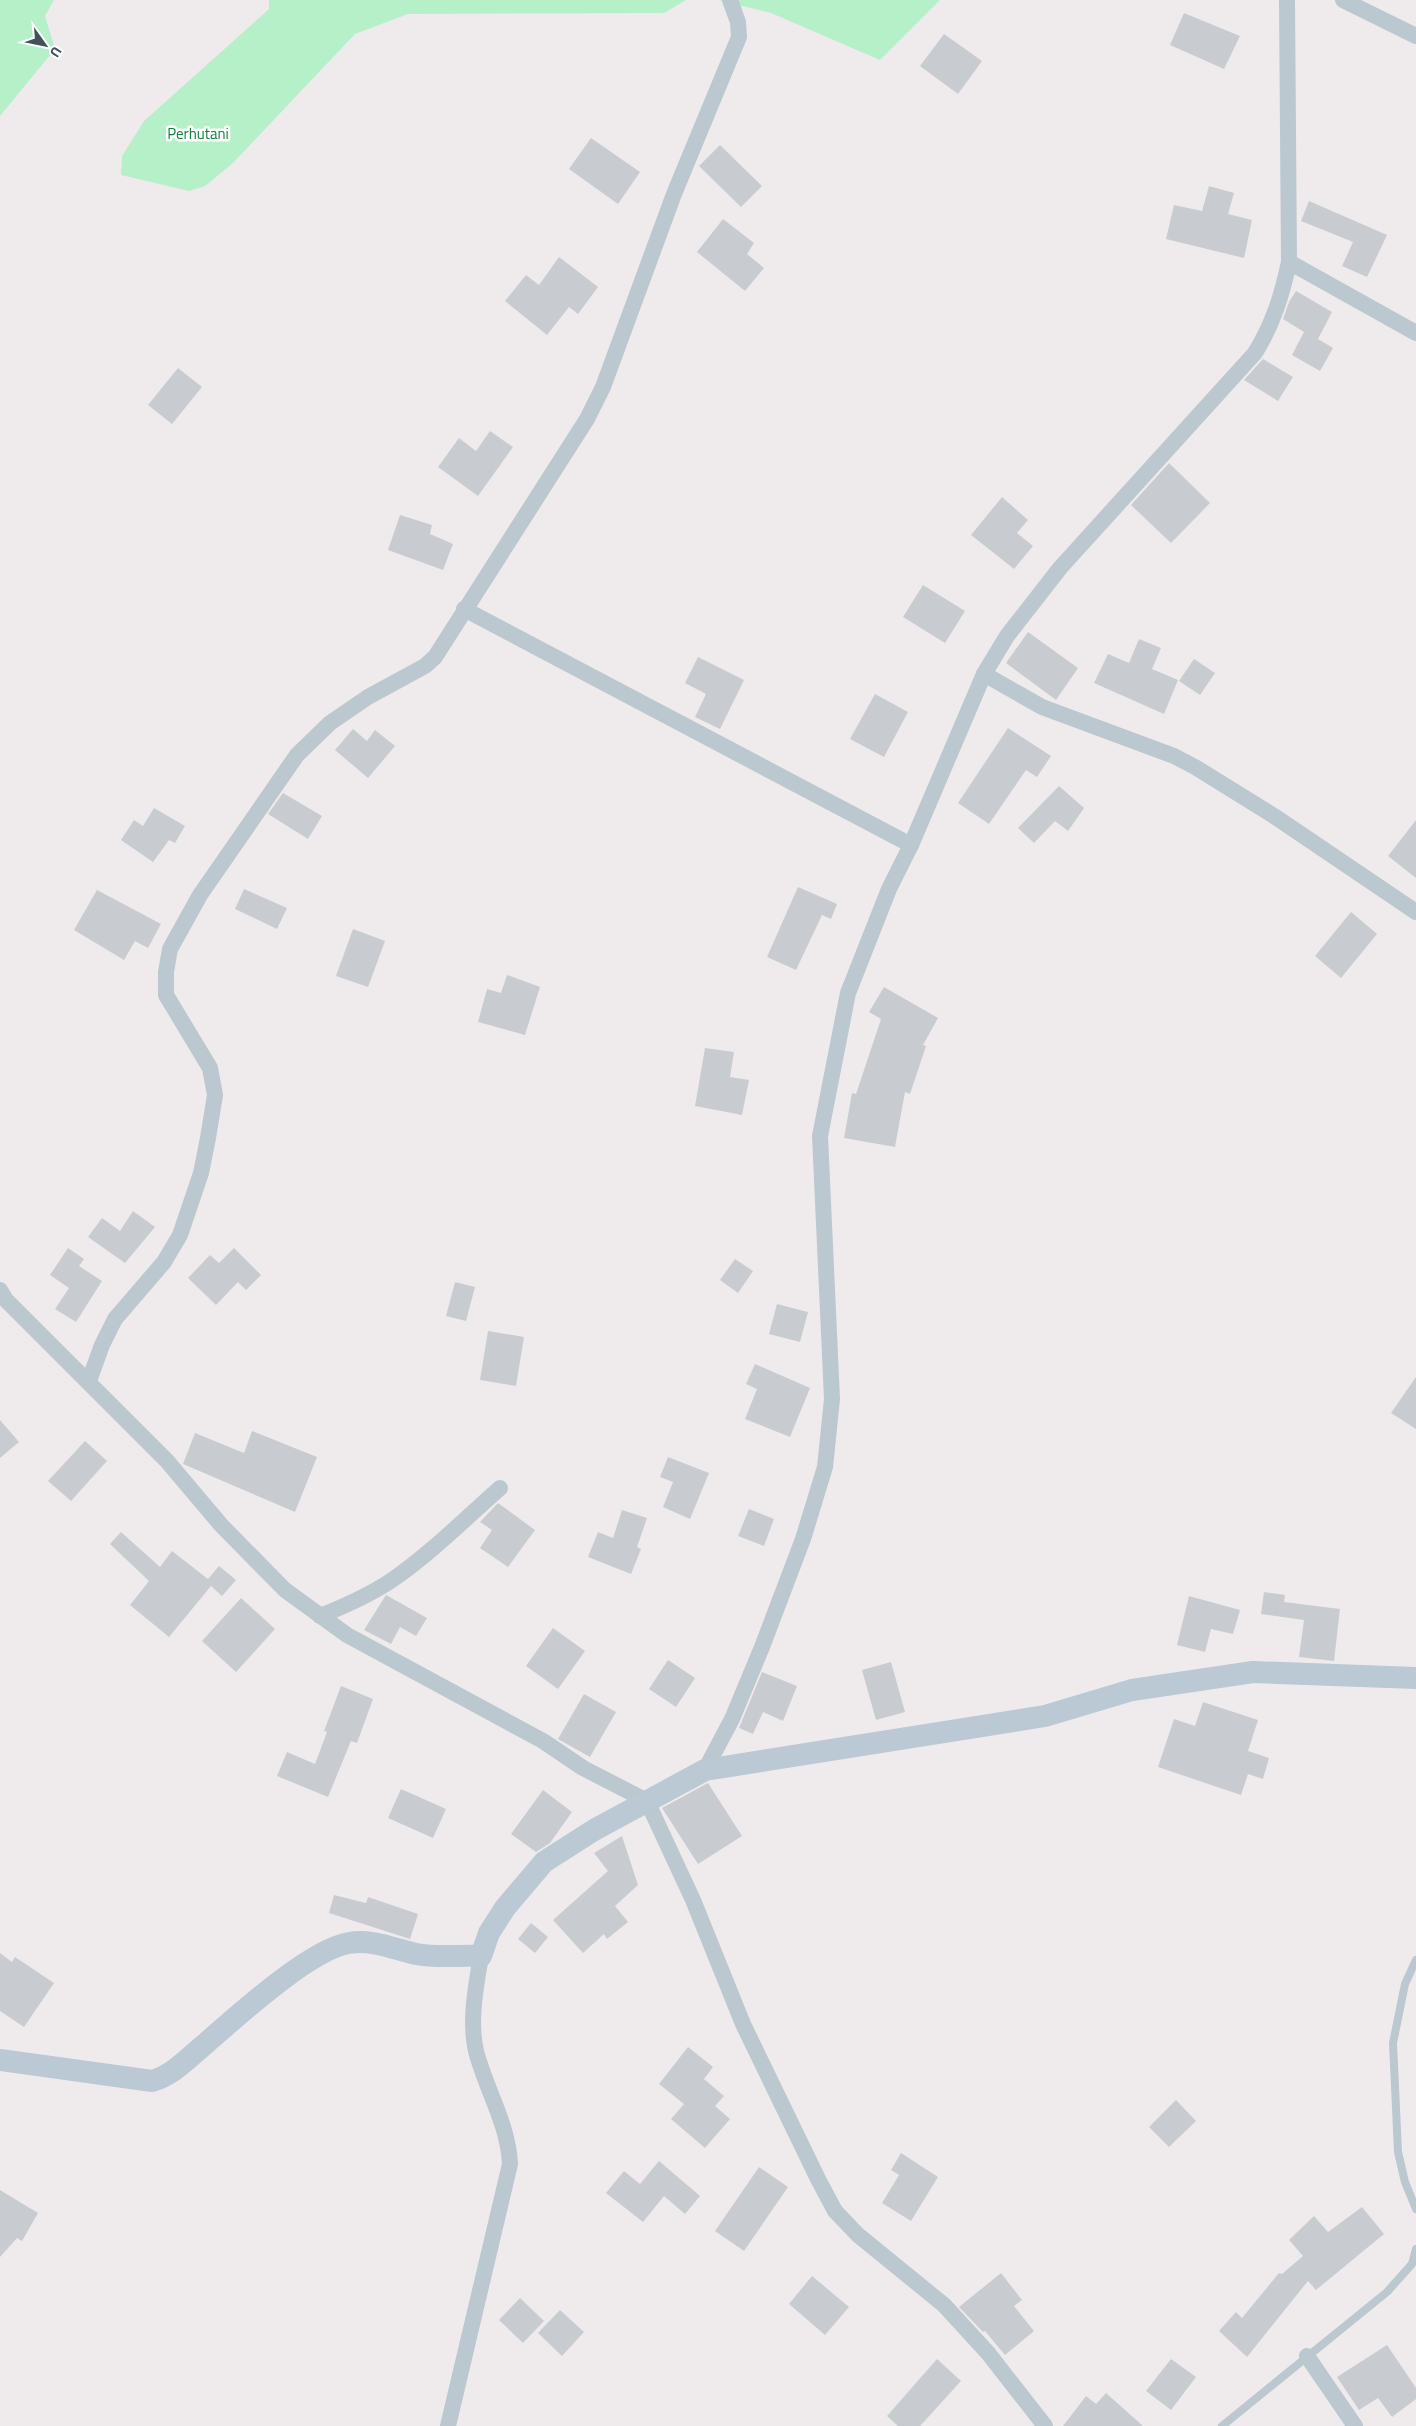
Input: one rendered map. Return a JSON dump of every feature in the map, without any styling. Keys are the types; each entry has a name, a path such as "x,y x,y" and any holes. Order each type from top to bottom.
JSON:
{"street":[{"path":"89,1381 102,1345 115,1319 164,1262 180,1235 201,1173 208,1138 215,1095 210,1068 166,995 166,972 170,949 200,894 298,755 330,723 368,697 425,666 435,657 572,443 603,387 674,194 739,38 738,22 730,0"},
{"path":"705,1770 732,1719 762,1647 803,1539 825,1468 832,1399 820,1136 848,993 889,889 911,844 984,674 1007,636 1060,568 1255,353 1270,327 1282,296 1288,262 1287,0"},
{"path":"1343,0 1416,36"},
{"path":"1288,262 1416,333"},
{"path":"464,609 911,844"},
{"path":"984,674 1042,707 1174,756 1196,767 1274,816 1416,912"},
{"path":"0,1290 6,1300 167,1461 262,1570 285,1590 347,1635 543,1741 583,1768 648,1801 693,1900 743,2024 818,2180 835,2210 880,2254 944,2305 988,2353 1046,2426"},
{"path":"320,1616 356,1601 391,1581 421,1558 500,1488"},
{"path":"448,2426 510,2164 509,2146 504,2124 476,2051 474,2026 475,1989 481,1956 490,1933 505,1908 544,1862 569,1844 705,1770 1044,1716 1132,1690 1253,1672 1416,1678"},
{"path":"0,2060 152,2080 173,2072 238,2016 292,1974 320,1955 348,1943 367,1942 418,1954 481,1956"},
{"path":"1307,2356 1355,2426"}],"lane":[{"path":"1416,1960 1405,1984 1393,2043 1398,2152 1405,2182 1416,2209"},
{"path":"1222,2426 1387,2292 1412,2264 1416,2249"}],"green space":[{"path":"0,0 54,0 45,16 55,49 0,116"},
{"name":"Perhutani","path":"269,0 686,0 664,13 408,14 355,34 232,164 205,186 189,191 121,175 122,156 144,121 269,9"},
{"path":"718,0 940,0 880,60 771,13"}],"building":[{"path":"1184,13 1240,36 1224,69 1170,45"},
{"path":"944,34 982,61 958,94 920,66"},
{"path":"591,138 640,172 618,204 569,169"},
{"path":"720,145 762,186 741,207 699,166"},
{"path":"1209,186 1234,193 1228,214 1252,220 1244,258 1166,239 1174,205 1202,211"},
{"path":"1309,201 1387,235 1367,277 1342,266 1353,242 1301,221"},
{"path":"723,219 754,243 747,254 764,268 745,291 697,252"},
{"path":"559,257 598,287 578,314 569,307 547,335 505,301 526,275 539,285"},
{"path":"1296,291 1332,312 1318,339 1333,348 1320,371 1292,355 1304,332 1283,319 1289,302"},
{"path":"1263,359 1293,377 1278,401 1244,380"},
{"path":"178,368 202,387 172,424 148,405"},
{"path":"490,431 513,447 478,496 438,467 459,438 476,451"},
{"path":"1169,463 1210,503 1171,543 1131,505"},
{"path":"1002,497 1028,520 1017,533 1033,546 1014,569 971,535"},
{"path":"400,515 432,525 430,534 453,544 443,570 388,550"},
{"path":"923,585 965,611 945,643 903,617"},
{"path":"1028,632 1078,668 1056,700 1006,663"},
{"path":"1139,639 1161,648 1152,669 1178,680 1164,714 1094,683 1108,654 1129,663"},
{"path":"698,657 744,680 720,729 695,717 706,694 685,683"},
{"path":"1194,659 1215,673 1200,695 1179,681"},
{"path":"875,694 908,712 884,757 850,739"},
{"path":"1008,728 1051,756 1037,777 1026,770 989,824 958,803"},
{"path":"353,729 367,741 375,730 395,746 368,778 335,750"},
{"path":"1059,786 1084,808 1068,831 1055,821 1034,843 1018,828"},
{"path":"283,793 322,816 308,839 268,814"},
{"path":"154,808 185,826 175,843 169,840 153,862 121,840 134,820 143,826"},
{"path":"1416,820 1416,878 1388,856"},
{"path":"798,887 837,904 831,919 822,915 796,970 767,957"},
{"path":"244,889 287,908 277,929 235,909"},
{"path":"97,890 161,924 148,948 135,941 124,960 74,930"},
{"path":"1351,912 1377,934 1341,978 1315,956"},
{"path":"353,929 385,941 368,987 336,976"},
{"path":"507,975 540,987 525,1035 478,1022 487,989 501,993"},
{"path":"884,987 938,1018 923,1045 926,1046 910,1094 905,1092 895,1147 844,1138 852,1093 856,1094 881,1019 869,1012"},
{"path":"705,1048 734,1052 730,1077 749,1080 742,1115 695,1106"},
{"path":"133,1211 155,1227 125,1263 88,1237 102,1218 120,1231"},
{"path":"68,1248 84,1259 79,1266 102,1281 76,1322 55,1309 69,1288 50,1275"},
{"path":"234,1248 261,1275 246,1290 238,1282 216,1305 188,1278 210,1255 219,1263"},
{"path":"735,1259 753,1271 738,1293 720,1280"},
{"path":"455,1282 475,1287 466,1321 446,1316"},
{"path":"777,1304 808,1312 800,1342 769,1334"},
{"path":"488,1331 524,1337 516,1386 480,1380"},
{"path":"755,1364 810,1388 790,1437 745,1419 757,1389 746,1384"},
{"path":"1416,1377 1416,1429 1391,1413"},
{"path":"0,1420 19,1442 0,1458"},
{"path":"252,1431 317,1457 295,1512 183,1464 195,1433 244,1453"},
{"path":"85,1441 107,1461 71,1501 48,1481"},
{"path":"668,1457 709,1473 690,1519 663,1507 673,1482 660,1477"},
{"path":"498,1503 535,1530 508,1567 480,1548 492,1530 480,1522"},
{"path":"749,1509 774,1519 764,1546 738,1536"},
{"path":"622,1510 647,1518 637,1547 641,1549 631,1574 588,1557 598,1532 613,1538"},
{"path":"121,1532 160,1567 172,1551 208,1579 219,1566 236,1580 222,1596 211,1586 169,1637 130,1605 149,1581 110,1544"},
{"path":"1264,1592 1285,1595 1284,1602 1340,1609 1334,1661 1299,1657 1304,1620 1261,1614"},
{"path":"386,1595 427,1618 416,1636 400,1627 391,1644 364,1630"},
{"path":"1189,1596 1240,1610 1233,1634 1211,1629 1205,1652 1177,1645"},
{"path":"241,1598 275,1629 236,1672 202,1641"},
{"path":"553,1628 585,1651 558,1689 526,1666"},
{"path":"668,1660 695,1678 676,1707 649,1689"},
{"path":"891,1662 905,1712 876,1720 862,1670"},
{"path":"762,1672 797,1686 783,1721 763,1712 753,1734 739,1728"},
{"path":"341,1686 373,1699 357,1743 351,1741 328,1797 277,1776 287,1752 315,1764 327,1732 324,1731"},
{"path":"584,1694 616,1712 590,1757 558,1739"},
{"path":"1203,1702 1258,1720 1248,1751 1269,1758 1263,1779 1248,1774 1241,1795 1158,1767 1174,1719 1195,1726"},
{"path":"708,1783 742,1836 698,1864 662,1808"},
{"path":"401,1789 446,1809 433,1838 388,1818"},
{"path":"543,1790 572,1812 550,1843 536,1852 511,1834"},
{"path":"622,1836 638,1885 615,1906 628,1922 607,1939 604,1934 583,1953 553,1920 608,1871 594,1853"},
{"path":"334,1895 366,1903 368,1897 418,1914 410,1939 329,1913"},
{"path":"531,1923 548,1937 535,1953 518,1939"},
{"path":"0,1953 12,1962 15,1957 54,1983 24,2027 0,2011"},
{"path":"688,2047 713,2067 704,2079 724,2096 715,2106 730,2119 705,2148 671,2119 684,2104 659,2084"},
{"path":"1176,2100 1196,2121 1169,2147 1149,2127"},
{"path":"901,2153 938,2177 911,2221 882,2203 899,2175 891,2170"},
{"path":"659,2161 700,2196 685,2214 664,2196 643,2222 606,2193 624,2171 640,2184"},
{"path":"759,2167 788,2187 744,2251 715,2231"},
{"path":"0,2190 38,2213 22,2241 17,2238 0,2257"},
{"path":"1362,2207 1384,2234 1316,2290 1308,2281 1247,2357 1219,2331 1236,2312 1242,2318 1279,2273 1282,2274 1303,2256 1289,2240 1314,2216 1328,2232"},
{"path":"1001,2273 1022,2300 1014,2306 1034,2331 1005,2355 985,2331 983,2332 959,2307"},
{"path":"812,2276 849,2307 825,2335 789,2304"},
{"path":"520,2298 544,2321 523,2343 499,2320"},
{"path":"560,2310 584,2332 562,2356 538,2333"},
{"path":"1387,2345 1416,2388 1416,2399 1392,2417 1378,2398 1359,2410 1337,2377"},
{"path":"937,2359 961,2381 920,2426 898,2426 887,2416"},
{"path":"1171,2359 1196,2377 1171,2410 1146,2391"},
{"path":"1106,2393 1143,2426 1063,2426 1086,2396 1096,2404"}]}
